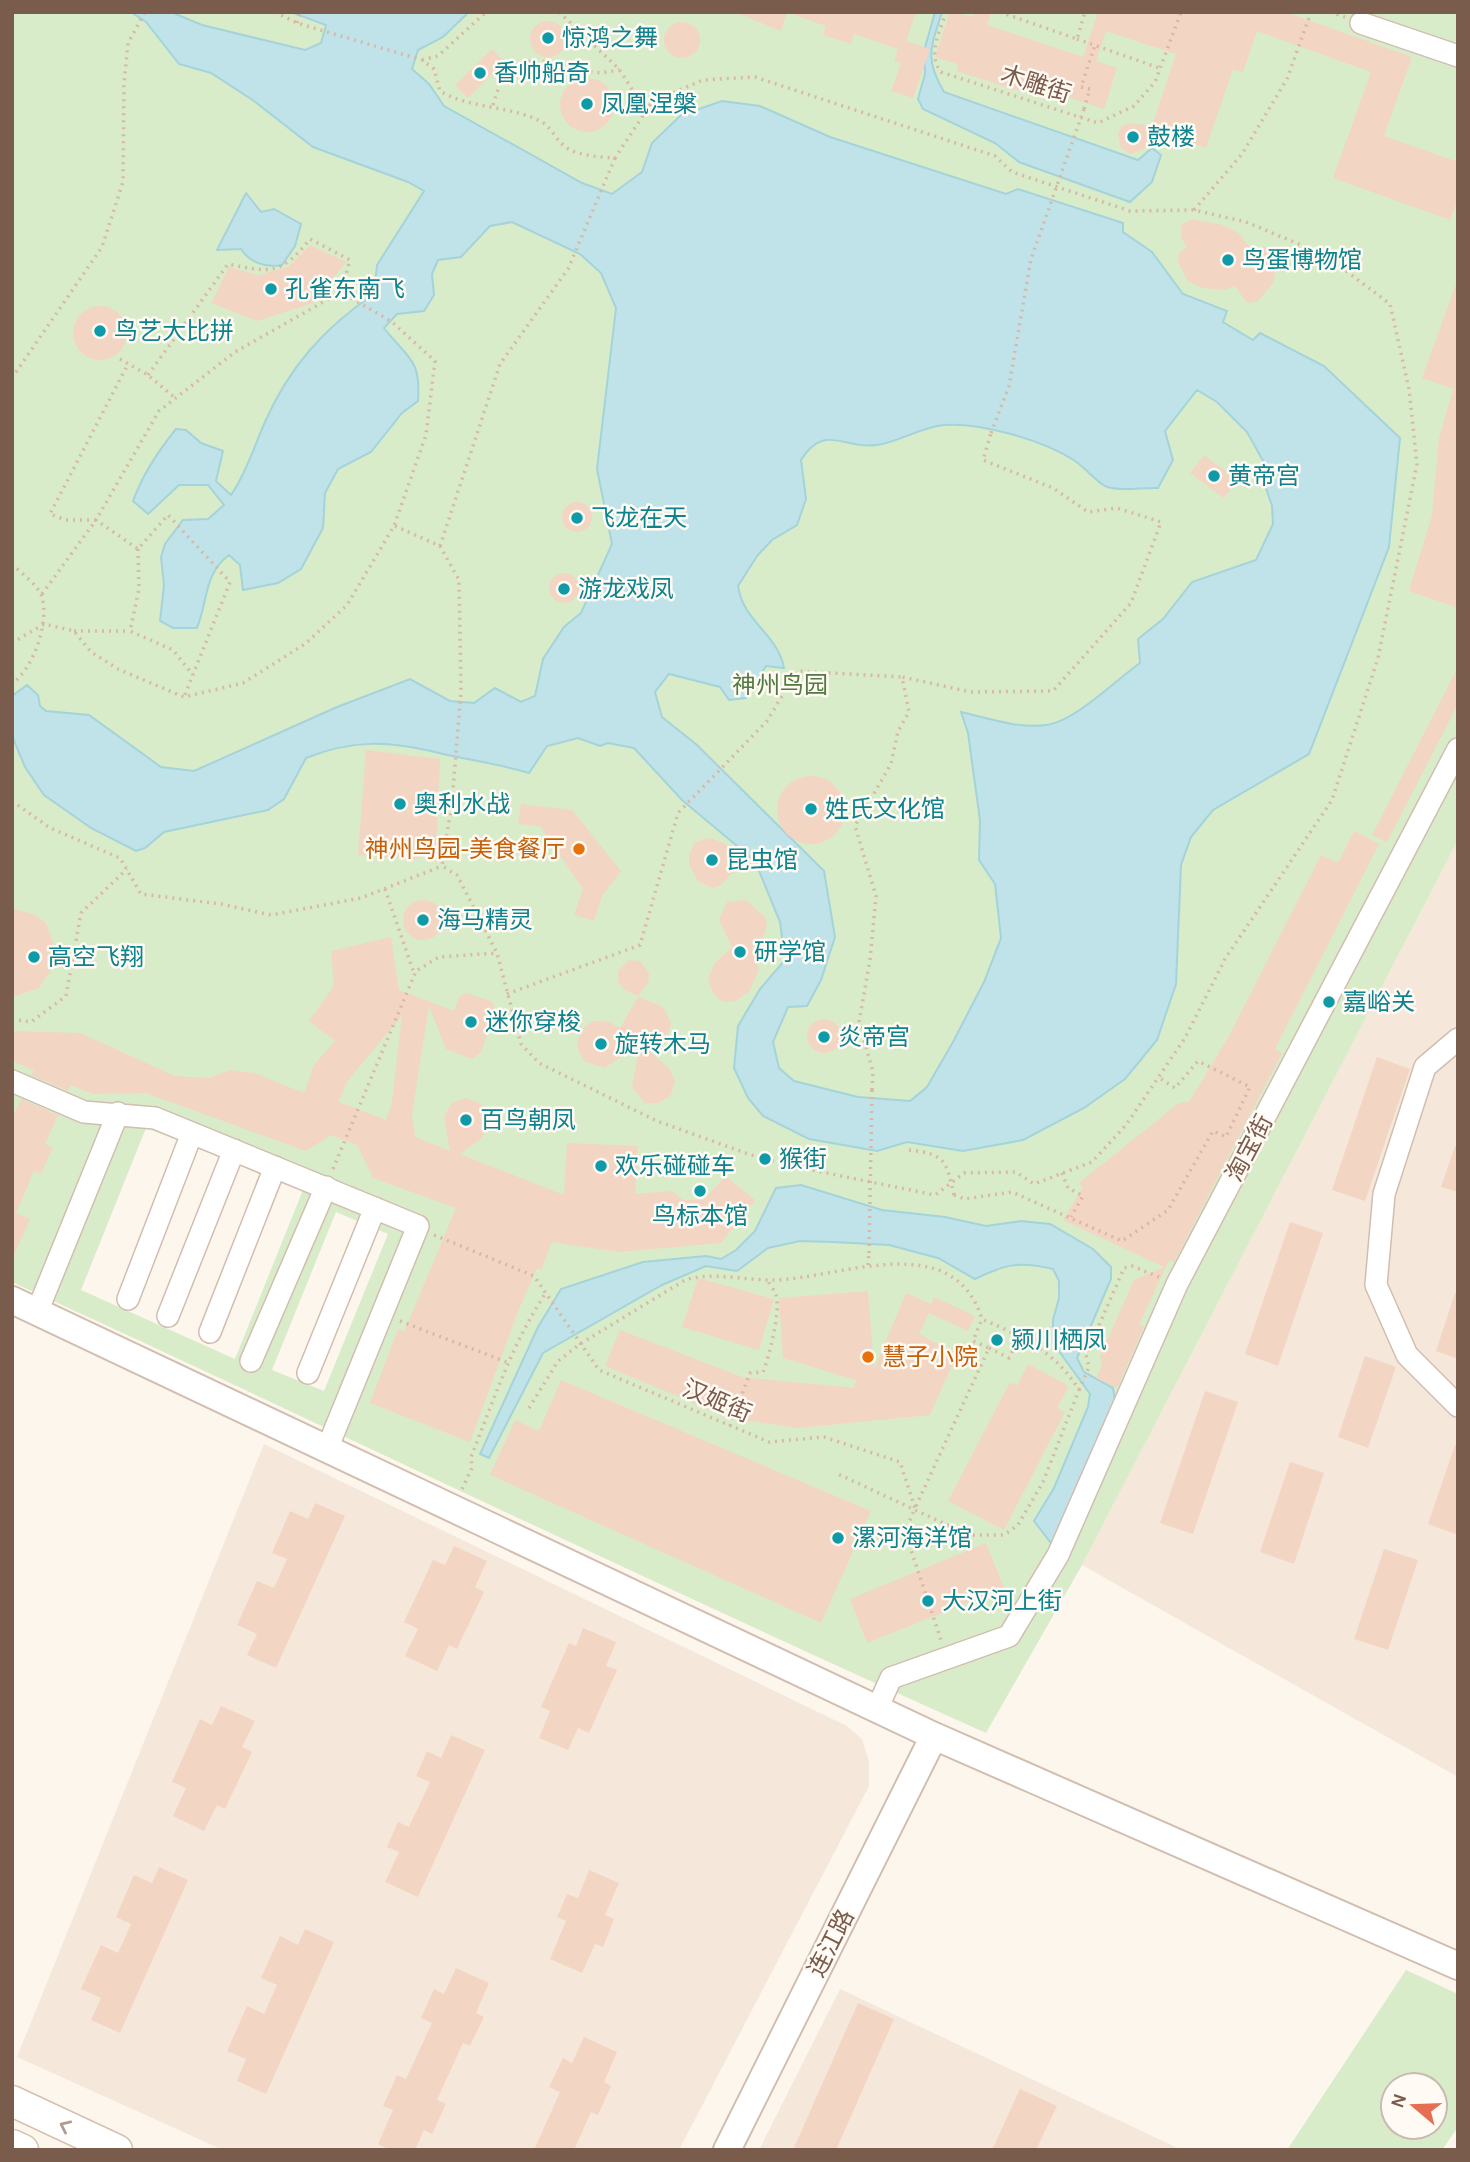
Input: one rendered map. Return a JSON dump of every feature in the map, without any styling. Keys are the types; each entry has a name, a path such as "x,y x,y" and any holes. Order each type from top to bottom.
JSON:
{"main road":[{"path":"12,2101 117,2150"},
{"path":"12,2145 23,2150"}],"street":[{"path":"1361,23 1458,56"},
{"name":"淘宝街","path":"877,1709 891,1678 1009,1636 1058,1555 1177,1284 1458,749"},
{"path":"1458,1039 1425,1067 1384,1194 1376,1285 1407,1355 1458,1406"},
{"path":"12,1081 84,1112 155,1118 418,1226 327,1449"},
{"path":"37,1312 117,1113"},
{"path":"128,1299 192,1133"},
{"path":"168,1315 234,1150"},
{"path":"210,1332 275,1167"},
{"path":"251,1361 326,1187"},
{"path":"308,1373 375,1208"},
{"path":"12,1300 934,1736 1458,1966"},
{"name":"连江路","path":"727,2150 934,1736"}],"path":[{"path":"12,377 102,247 123,182 124,85 128,43 145,12"},
{"path":"275,12 297,23 422,60 435,69 440,91 458,102 493,106 542,121 567,148 593,156 615,158"},
{"path":"297,23 300,12"},
{"path":"422,60 438,56 486,12"},
{"path":"559,12 619,69 646,111"},
{"name":"木雕街","path":"946,12 933,52 934,64 941,72 1098,123 1134,106 1156,82 1162,69"},
{"path":"1000,12 1162,69 1181,12"},
{"path":"1077,39 1085,12"},
{"path":"1194,210 1242,154 1287,79 1311,12"},
{"path":"507,994 640,945 682,809 767,721 797,671 902,677 971,692 1053,691 1131,603 1161,522 1117,508 1088,512 1053,488 983,460 1009,386 1031,259 1090,89 1081,87 1095,45"},
{"path":"493,106 496,88 504,70 520,60 558,64 606,75 619,69"},
{"path":"440,546 500,364 573,258 615,158 652,102 703,80 755,77 995,156 1012,172 1130,211 1194,210 1246,222 1325,256 1390,304 1409,389 1417,464 1378,658 1332,800 1224,959 1185,1038 1126,1125 1092,1162 1034,1184 1016,1172 964,1173 935,1195 792,1166 751,1155 657,1121 539,1063 521,1044 497,953 457,875 442,866"},
{"path":"41,595 96,520 159,411 235,352 341,292 349,260 310,239 287,265 258,272 228,264 148,375"},
{"path":"74,631 91,652 118,669 184,697 243,683 304,644 348,605 394,526 426,435 435,361 392,322 341,292"},
{"path":"120,359 148,375 175,398"},
{"path":"128,363 50,514 66,520 96,520 138,549"},
{"path":"131,631 139,589 138,549 168,515 230,582 184,697"},
{"path":"394,526 440,546 459,580 461,691 455,766 442,866"},
{"path":"12,564 41,595 44,624 20,678 12,684"},
{"path":"12,643 44,624 74,631 131,631 173,650 193,675"},
{"path":"868,1265 873,1072 859,1022 870,960 876,896 855,826 891,764 898,731 909,712 902,677"},
{"path":"12,802 51,828 120,858 141,894 221,904 271,915 361,898 442,866"},
{"path":"12,1019 31,1022 65,996 81,913 127,869"},
{"path":"385,889 414,975"},
{"path":"326,1187 414,975 439,957 497,953"},
{"path":"909,1150 933,1152 946,1162 954,1195 965,1199 1012,1192 1122,1241 1168,1210 1213,1131 1226,1137 1250,1087 1198,1061 1175,1088 1158,1077"},
{"path":"1062,1173 1068,1188 1083,1196 1071,1217"},
{"name":"汉姬街","path":"414,1238 438,1234 534,1276 599,1370 769,1442 824,1437 900,1462 915,1508"},
{"path":"529,1408 558,1361 580,1344 685,1280 703,1276 768,1280 868,1265 924,1265 962,1282 978,1304 982,1319 973,1341 1009,1358 1020,1336"},
{"path":"838,1474 969,1535 1004,1535 1018,1525 1043,1482 1089,1367 1086,1355 1124,1268 1132,1266 1177,1284"},
{"path":"730,1426 750,1373 763,1372 771,1351 776,1296 768,1280"},
{"path":"452,1508 472,1468 471,1457 526,1323 545,1294"},
{"path":"382,1314 509,1363"},
{"path":"982,1319 1049,1352 1067,1370 1079,1390"},
{"path":"948,1658 905,1531 989,1349"}],"shaded area":[{"path":"1458,840 1458,1777 1082,1565"},
{"path":"264,1444 847,1726 862,1739 869,1761 869,1786 679,2150 223,2150 17,2057"},
{"path":"840,1989 1182,2150 759,2150"}],"green space":[{"name":"神州鸟园","path":"12,12 1458,12 1458,840 1082,1565 986,1733 12,1282","holes":["146,1128 303,1190 235,1359 81,1290","336,1212 388,1234 324,1391 272,1370"]},
{"path":"1406,1970 1458,1994 1458,2127 1449,2140 1449,2071 1379,2071 1379,2141 1448,2141 1442,2150 1287,2150"}],"water":[{"path":"131,12 171,12 202,25 305,50 321,43 326,25 291,12 469,12 443,37 418,50 412,69 429,84 444,106 582,183 612,194 642,172 652,143 681,115 722,101 760,106 830,137 1006,194 1018,189 1123,223 1123,232 1152,252 1183,294 1227,311 1223,322 1253,340 1260,333 1324,366 1400,438 1389,547 1309,754 1213,810 1191,837 1181,865 1176,984 1157,1040 1125,1079 1084,1108 1023,1140 963,1151 907,1142 877,1151 809,1139 763,1116 748,1098 734,1068 738,1026 760,989 785,960 780,922 755,861 682,800 634,748 608,743 600,746 578,738 547,746 529,773 404,746 372,744 340,748 306,758 284,799 268,810 164,832 145,848 136,851 91,828 44,795 25,767 12,736 12,696 27,685 38,695 40,706 46,711 89,715 161,767 194,771 337,707 410,679 450,701 474,703 495,688 521,702 535,696 543,659 564,627 581,613 612,544 597,469 616,308 601,273 580,254 512,222 490,226 461,257 438,260 432,274 434,295 424,311 397,314 384,328 415,367 418,401 402,413 371,452 338,469 325,493 323,528 301,569 278,583 243,590 240,565 229,555 215,570 211,579 197,628 173,628 160,621 164,585 161,557 165,544 183,520 208,519 224,505 208,485 179,485 148,514 133,501 163,446 176,429 186,430 201,443 223,451 216,481 231,495 285,383 324,335 374,294 377,265 424,191 408,182 313,147 254,101 211,73 179,64 146,22","holes":["1197,390 1217,402 1247,432 1267,468 1264,482 1272,506 1273,524 1256,560 1192,582 1163,619 1138,639 1140,663 1082,709 1069,716 1057,722 1036,726 1003,722 961,712 968,733 980,820 979,860 995,884 1001,938 984,982 927,1087 910,1101 858,1097 794,1081 779,1068 773,1042 788,1007 807,1006 821,980 835,937 824,871 697,745 662,717 655,692 669,674 720,687 729,700 746,698 766,666 784,668 775,646 746,609 738,586 757,556 772,540 797,525 806,499 801,460 818,442 836,440 865,446 877,445 935,426 975,426 1044,445 1076,462 1096,480 1110,488 1158,488 1173,460 1165,431"]},
{"path":"935,12 942,12 931,52 932,61 944,92 1138,160 1152,148 1161,155 1152,182 1130,202 1019,162 995,143 923,109 918,99 925,74 924,51"},
{"path":"246,193 261,212 274,209 301,224 295,246 282,265 259,263 249,258 241,249 217,250"},
{"path":"801,1185 882,1210 945,1217 986,1226 1021,1221 1050,1224 1093,1249 1111,1267 1111,1279 1077,1358 1084,1372 1113,1388 1115,1400 1054,1547 1034,1521 1054,1488 1088,1407 1090,1394 1053,1343 1053,1320 1059,1298 1059,1281 1053,1269 1041,1267 1013,1265 975,1279 938,1258 889,1245 800,1241 768,1248 737,1271 706,1266 662,1285 543,1353 489,1458 480,1454 538,1327 561,1289 643,1262 706,1256 721,1259 736,1250 755,1231 776,1188"}],"building":[{"path":"735,12 787,12 781,31"},
{"path":"794,12 916,12 906,41 930,49 913,98 891,91 901,63 894,61 898,49 854,34 851,44 823,35 826,26 794,15"},
{"path":"950,12 974,17 975,12 991,12 987,25 1083,57 1098,12 1285,12 1412,57 1384,136 1458,162 1458,199 1450,220 1333,178 1371,72 1257,31 1243,72 1233,69 1206,148 1152,129 1144,149 1130,154 1121,148 1118,133 1122,126 1129,123 1152,126 1176,54 1106,31 1096,61 1117,68 1104,109 1021,82 1019,91 957,71 957,64 935,57"},
{"name":"惊鸿之舞","path":"548,21 561,26 566,39 561,52 548,57 535,52 530,39 535,26"},
{"path":"682,22 695,27 700,40 695,53 682,58 669,53 664,40 669,27"},
{"name":"香帅船奇","path":"492,49 504,62 468,98 455,85"},
{"name":"凤凰涅槃","path":"587,78 606,86 614,105 606,124 587,132 568,124 560,105 568,86"},
{"name":"鸟蛋博物馆","path":"1192,219 1223,225 1238,233 1253,251 1264,247 1273,250 1278,257 1273,283 1258,301 1247,303 1235,286 1225,290 1202,288 1187,280 1178,262 1179,253 1187,247 1181,237 1182,224"},
{"name":"孔雀东南飞","path":"310,245 346,262 313,303 257,321 211,303 229,267 258,275 288,267"},
{"path":"1458,284 1458,608 1409,591 1432,515 1439,439 1453,389 1457,390 1422,378"},
{"name":"鸟艺大比拼","path":"100,306 119,314 127,333 119,352 100,360 81,352 73,333 81,314"},
{"name":"黄帝宫","path":"1204,455 1237,480 1224,498 1190,473"},
{"name":"飞龙在天","path":"577,502 583,503 591,511 591,523 583,531 577,532 571,531 563,523 562,517 563,511 571,503"},
{"name":"游龙戏凤","path":"564,573 570,574 578,582 578,594 570,602 564,603 558,602 550,594 549,588 550,582 558,574"},
{"path":"1458,667 1458,704 1387,842 1372,835"},
{"name":"奥利水战","path":"366,750 440,759 436,850 415,859 358,855"},
{"name":"姓氏文化馆","path":"811,776 824,779 835,786 842,797 845,810 842,823 835,834 824,841 811,844 798,841 787,834 780,823 777,810 780,797 787,786 798,779"},
{"name":"神州鸟园-美食餐厅","path":"521,804 572,810 621,871 602,896 594,921 574,915 583,889 540,826 518,824"},
{"path":"1354,831 1379,844 1275,1049 1282,1053 1174,1262 1169,1260 1139,1325 1144,1327 1117,1388 1096,1378 1102,1365 1100,1356 1134,1280 1164,1267 1063,1220 1083,1187 1079,1183 1179,1103 1189,1102 1229,1036 1321,855 1338,863"},
{"name":"昆虫馆","path":"710,838 724,843 735,856 737,869 719,886 712,888 698,881 689,864 689,855 695,842"},
{"name":"海马精灵","path":"423,900 431,901 437,906 442,912 442,928 437,934 431,939 423,940 415,939 409,934 404,928 403,920 404,912 409,906 415,901"},
{"name":"研学馆","path":"746,900 765,917 767,927 761,941 752,947 759,970 749,992 734,1002 723,1002 713,993 708,979 714,964 732,947 719,920 727,902"},
{"name":"高空飞翔","path":"12,909 34,914 46,923 56,950 55,964 39,988 12,997"},
{"path":"391,937 399,990 454,1011 459,997 466,993 491,1001 496,1010 481,1052 472,1059 446,1049 429,1006 412,1114 415,1137 450,1151 444,1116 452,1103 466,1098 481,1104 488,1117 488,1125 482,1138 460,1154 564,1195 567,1143 638,1146 635,1194 672,1191 683,1200 703,1200 726,1176 755,1200 721,1243 618,1252 552,1242 541,1270 537,1268 517,1314 470,1442 370,1403 398,1329 404,1332 456,1208 373,1178 357,1145 331,1135 306,1151 146,1093 93,1094 71,1085 68,1091 31,1075 34,1070 12,1061 12,1031 80,1033 175,1076 209,1078 231,1070 254,1073 304,1093 314,1065 335,1041 309,1021 334,986 331,951","holes":["402,1015 392,1102 386,1120 339,1102 346,1083"]},
{"path":"629,960 640,961 649,973 648,983 638,996 625,990 618,982 618,971"},
{"path":"638,997 659,1005 665,1010 671,1024 667,1038 651,1053 669,1068 675,1081 671,1095 659,1103 645,1103 632,1087 640,1045 604,1068 584,1061 577,1047 580,1031 593,1021 609,1022 620,1028"},
{"name":"炎帝宫","path":"824,1019 836,1024 841,1036 836,1048 824,1053 812,1048 807,1036 812,1024"},
{"path":"1377,1057 1410,1069 1365,1201 1332,1190"},
{"path":"21,1099 58,1115 45,1144 53,1147 41,1174 34,1171 16,1213 30,1219 12,1260 12,1119"},
{"path":"1455,1146 1458,1146 1458,1192 1441,1187"},
{"path":"1290,1222 1323,1233 1278,1366 1245,1354"},
{"path":"698,1278 774,1299 759,1350 682,1327"},
{"path":"868,1291 874,1369 906,1293 931,1304 934,1297 975,1316 968,1331 929,1313 919,1334 957,1354 930,1415 798,1428 730,1418 605,1366 620,1330 742,1377 854,1388 856,1380 783,1358 779,1298"},
{"path":"1455,1293 1458,1293 1458,1359 1436,1351"},
{"path":"1365,1356 1396,1367 1368,1448 1338,1437"},
{"path":"1028,1364 1069,1386 1057,1408 1065,1412 1004,1530 948,1501 1010,1382 1017,1386"},
{"path":"561,1380 871,1511 821,1623 490,1475 515,1420 539,1431"},
{"path":"1205,1391 1238,1402 1193,1534 1160,1523"},
{"path":"1455,1445 1458,1445 1458,1535 1428,1524"},
{"path":"1290,1462 1324,1473 1294,1564 1260,1552"},
{"path":"315,1503 345,1516 276,1668 247,1655 257,1634 237,1625 257,1581 274,1588 287,1559 272,1553 290,1511 308,1519"},
{"path":"986,1543 1004,1588 867,1643 850,1599"},
{"path":"454,1546 487,1561 475,1587 484,1592 457,1649 449,1645 437,1671 405,1656 418,1629 404,1622 433,1560 445,1565"},
{"path":"1384,1549 1418,1560 1388,1650 1354,1639"},
{"path":"583,1628 616,1642 606,1666 617,1670 589,1733 578,1728 568,1750 539,1738 550,1711 541,1707 569,1643 576,1646"},
{"path":"221,1706 255,1721 242,1747 252,1752 225,1809 217,1805 204,1831 173,1816 186,1788 172,1782 200,1719 212,1725"},
{"path":"451,1735 485,1750 418,1897 385,1882 399,1852 387,1847 398,1822 409,1827 430,1782 416,1776 427,1751 441,1758"},
{"path":"159,1867 188,1880 120,2033 91,2020 101,1998 81,1989 101,1945 118,1953 131,1924 116,1917 134,1875 152,1883"},
{"path":"589,1870 619,1883 605,1915 614,1919 603,1947 595,1944 582,1973 550,1959 566,1921 557,1917 567,1894 578,1898"},
{"path":"305,1929 334,1942 266,2094 237,2081 246,2059 227,2051 247,2006 264,2014 277,1985 261,1978 280,1936 298,1945"},
{"path":"456,1968 489,1983 476,2013 484,2017 470,2046 463,2043 437,2100 446,2104 432,2134 424,2130 415,2150 390,2150 378,2144 393,2110 383,2106 397,2075 406,2079 432,2023 421,2018 434,1989 444,1994"},
{"path":"858,2003 894,2019 836,2150 793,2150"},
{"path":"584,2037 617,2052 604,2082 611,2086 598,2115 591,2112 574,2150 534,2150 560,2092 549,2087 563,2058 572,2063"},
{"path":"1020,2089 1057,2106 1036,2150 992,2150"}],"place":[{"name":"惊鸿之舞","path":"548,38"},
{"name":"香帅船奇","path":"480,73"},
{"name":"凤凰涅槃","path":"587,104"},
{"name":"鼓楼","path":"1133,137"},
{"name":"鸟蛋博物馆","path":"1228,260"},
{"name":"孔雀东南飞","path":"271,289"},
{"name":"鸟艺大比拼","path":"100,331"},
{"name":"黄帝宫","path":"1214,476"},
{"name":"飞龙在天","path":"577,518"},
{"name":"游龙戏凤","path":"564,589"},
{"name":"奥利水战","path":"400,804"},
{"name":"姓氏文化馆","path":"811,809"},
{"name":"神州鸟园-美食餐厅","path":"579,849"},
{"name":"昆虫馆","path":"712,860"},
{"name":"海马精灵","path":"423,920"},
{"name":"研学馆","path":"740,952"},
{"name":"高空飞翔","path":"34,957"},
{"name":"嘉峪关","path":"1329,1002"},
{"name":"迷你穿梭","path":"471,1022"},
{"name":"炎帝宫","path":"824,1037"},
{"name":"旋转木马","path":"601,1044"},
{"name":"百鸟朝凤","path":"466,1120"},
{"name":"猴街","path":"765,1159"},
{"name":"欢乐碰碰车","path":"601,1166"},
{"name":"鸟标本馆","path":"700,1191"},
{"name":"颍川栖凤","path":"997,1340"},
{"name":"慧子小院","path":"868,1357"},
{"name":"漯河海洋馆","path":"838,1538"},
{"name":"大汉河上街","path":"928,1601"}]}
